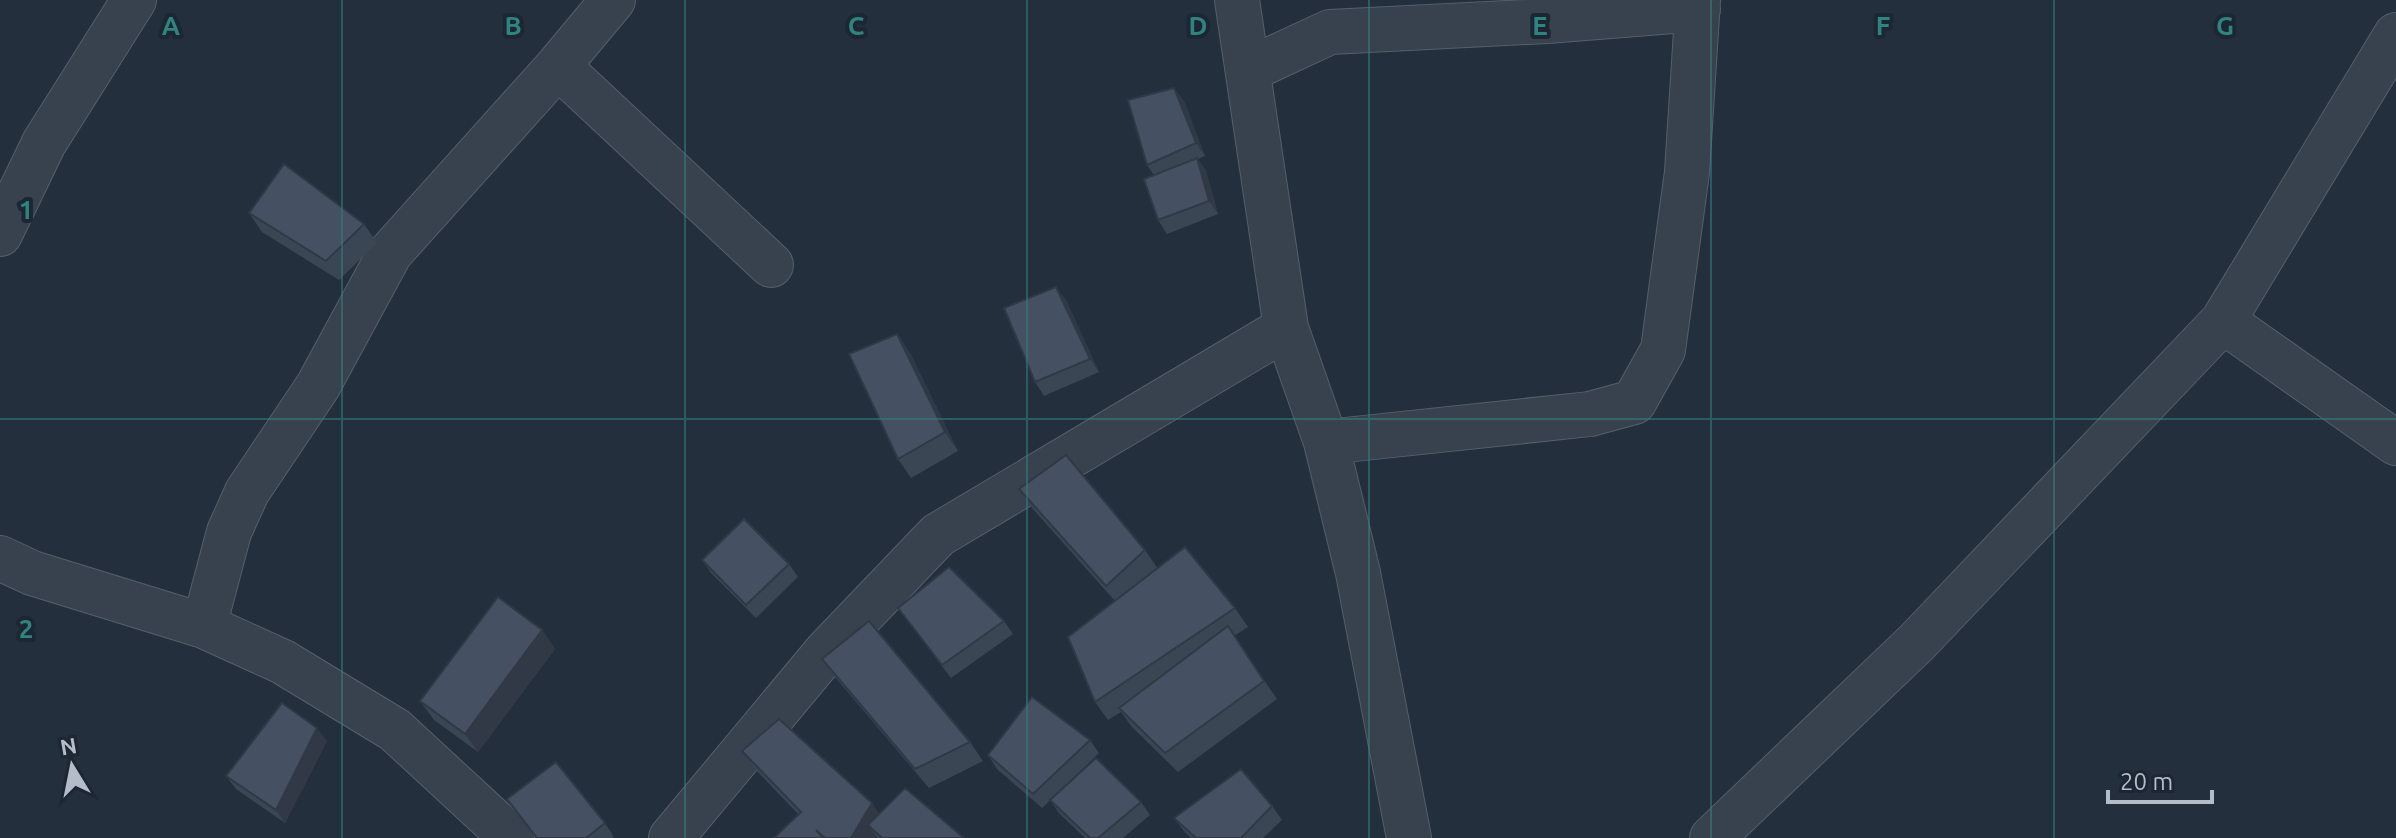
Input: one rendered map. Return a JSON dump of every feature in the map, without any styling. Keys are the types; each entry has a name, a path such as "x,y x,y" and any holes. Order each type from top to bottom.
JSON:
{"street":[{"path":"0,234 44,143 134,0"},
{"path":"204,626 229,532 247,492 318,386 390,253 613,0"},
{"path":"1237,0 1286,328 1326,442 1358,573 1409,838"},
{"path":"1248,70 1330,32 1547,21 1698,5 1687,172 1663,350 1634,402 1590,414 1326,442"},
{"path":"1712,838 1917,642 2223,321 2396,35"},
{"path":"558,66 771,265"},
{"path":"2223,321 2396,443"},
{"path":"671,838 826,652 938,535 1286,328"},
{"path":"0,558 32,573 204,626 283,662 395,730 512,838"}],"building":[{"path":"1174,88 1196,143 1147,165 1128,100"},
{"path":"1197,158 1209,201 1158,220 1144,179"},
{"path":"284,164 364,224 326,261 249,213"},
{"path":"1056,287 1090,359 1035,382 1004,308"},
{"path":"897,334 945,432 898,459 849,354"},
{"path":"1066,455 1145,550 1106,586 1019,489"},
{"path":"744,519 789,564 746,605 702,560"},
{"path":"1185,547 1235,608 1095,702 1068,637"},
{"path":"949,567 1004,621 942,665 898,608"},
{"path":"498,597 542,630 465,734 420,701"},
{"path":"869,621 970,742 915,769 822,659"},
{"path":"1228,626 1264,681 1165,753 1119,708"},
{"path":"1032,697 1090,740 1033,794 988,755"},
{"path":"282,703 317,728 276,810 226,776"},
{"path":"779,719 872,803 851,838 825,838 816,830 823,838 774,838 801,812 742,751"},
{"path":"1096,758 1141,802 1098,838 1090,838 1050,800"},
{"path":"556,762 605,823 586,838 537,838 507,799"},
{"path":"1241,769 1272,806 1241,838 1196,838 1174,818"},
{"path":"905,788 964,838 882,838 868,825"}]}
